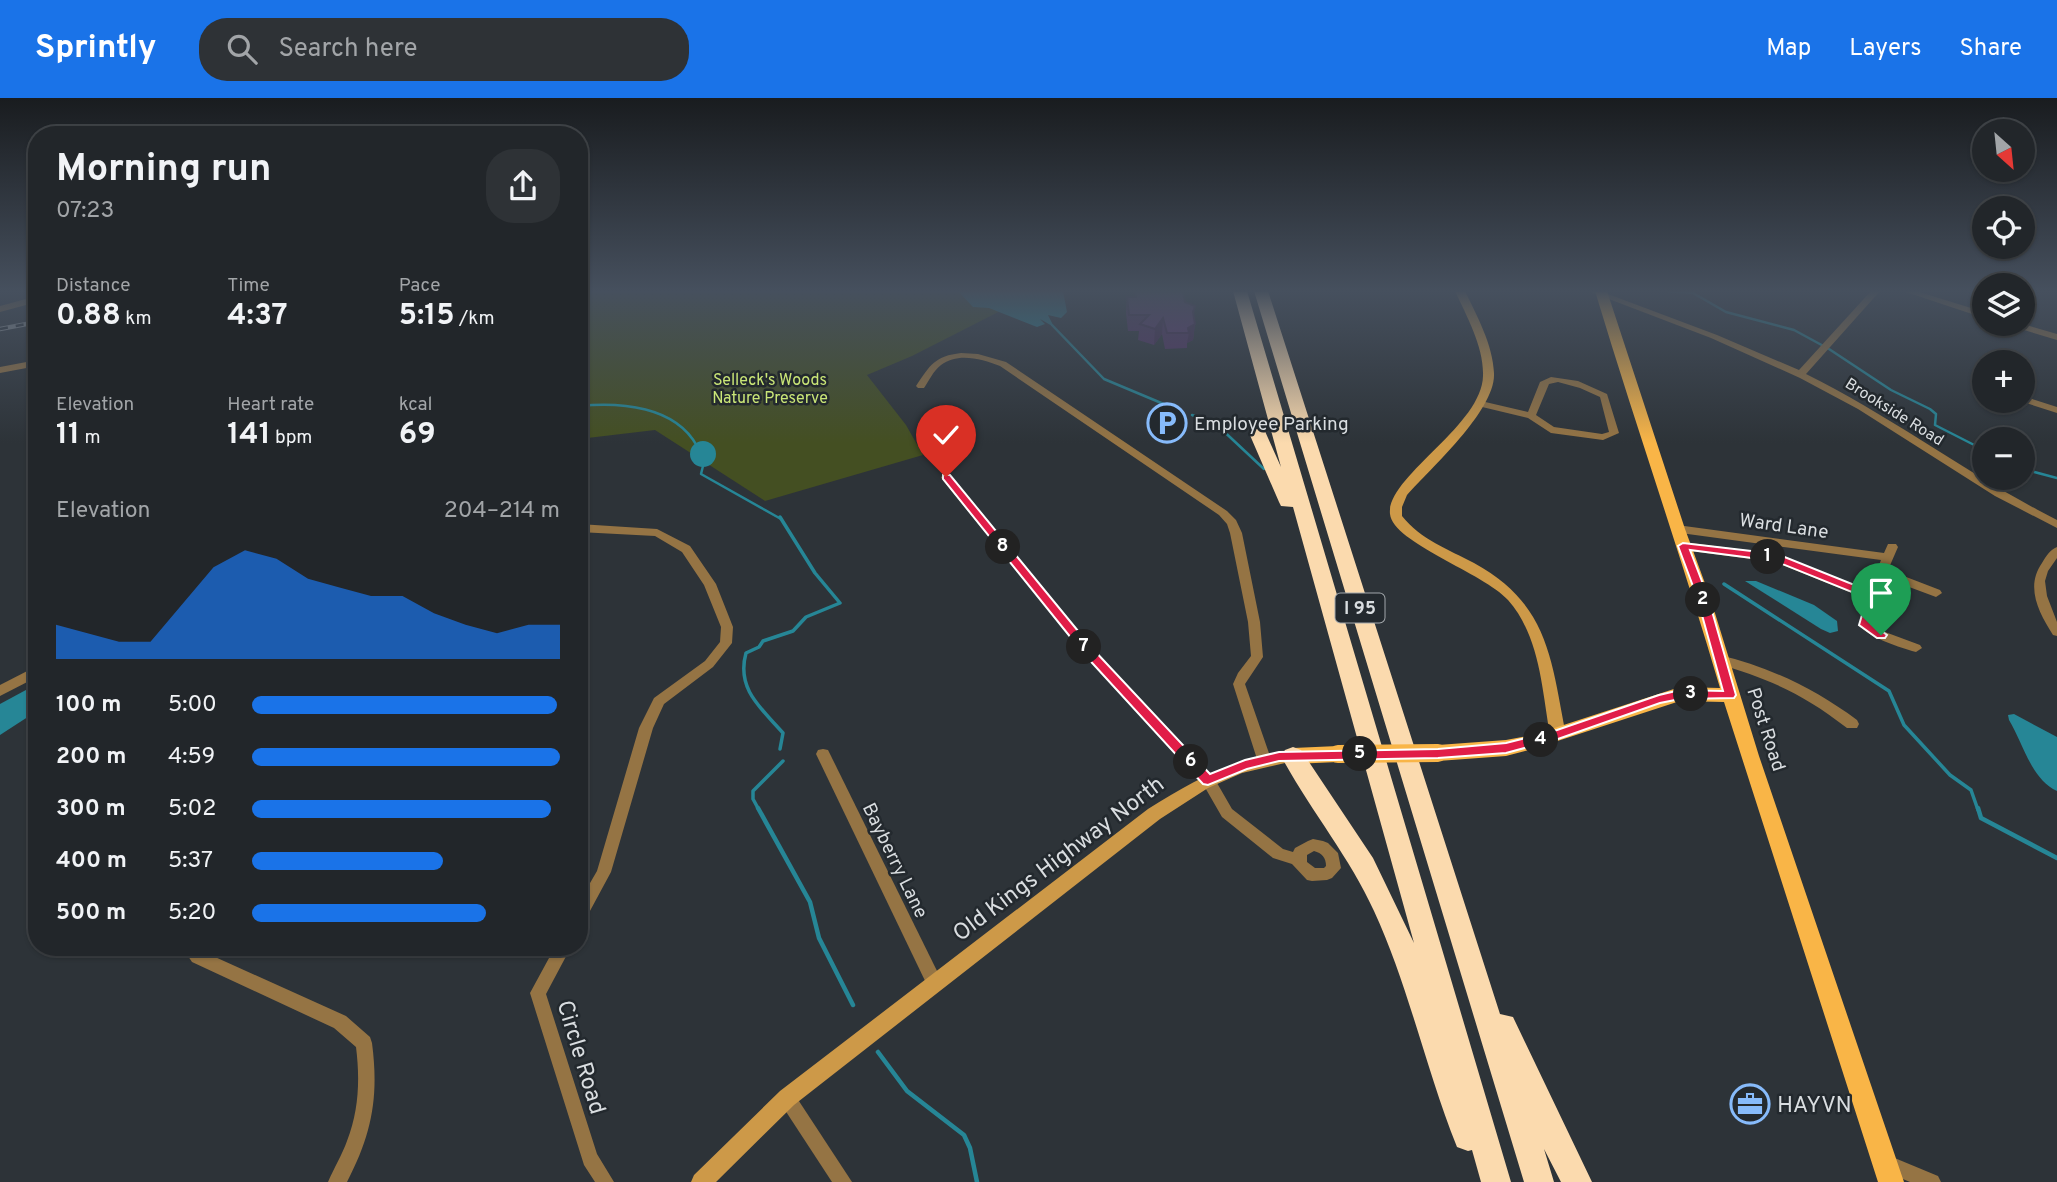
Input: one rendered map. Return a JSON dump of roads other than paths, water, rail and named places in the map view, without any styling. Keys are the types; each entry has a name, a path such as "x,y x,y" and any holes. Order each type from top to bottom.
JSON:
{"highway":[{"name":"I 95","path":"1255,342 1496,1182"},
{"name":"I 95","path":"1277,342 1539,1182"},
{"path":"1258,433 1287,499 1344,653"},
{"path":"1293,756 1361,860 1390,920 1424,1005 1484,1182"},
{"path":"1459,924 1537,1102 1577,1182"}],"main road":[{"name":"Post Road","path":"1615,342 1683,546 1703,597 1730,695 1888,1172"},
{"name":"Old Kings Highway North","path":"1293,756 1438,754 1506,748 1558,735 1680,694 1730,695"}],"street":[{"path":"1479,342 1488,364 1488,383 1481,404 1401,494 1396,507 1396,517 1420,543 1495,580 1524,608 1537,634 1558,735"},
{"name":"Brookside Road","path":"1732,342 1862,407 2008,501 2057,524"},
{"path":"1800,375 1831,342"},
{"path":"921,386 936,364 946,360 972,355 1003,364 1223,513 1236,533 1254,622 1257,657 1239,684 1264,759"},
{"path":"0,370 28,365"},
{"path":"1481,404 1531,416 1551,430 1603,437 1614,433 1604,396 1591,389 1556,379 1545,382 1531,416"},
{"path":"2035,403 2057,410"},
{"path":"946,477 1088,651 1208,780 1221,805 1234,821 1278,854 1298,860"},
{"name":"Ward Lane","path":"1677,528 1753,539 1889,552 1881,572"},
{"path":"588,529 657,533 686,549 710,584 727,628 726,643 709,664 659,701 646,728 604,872 588,901"},
{"path":"1753,539 1761,556"},
{"path":"1683,546 1777,558 1873,597"},
{"path":"2057,551 2039,576 2039,587 2049,618 2057,632"},
{"path":"1916,648 1881,635 1865,625 1881,572 1936,593"},
{"path":"1719,660 1741,664 1790,686 1852,724"},
{"path":"0,691 28,676"},
{"name":"Bayberry Lane","path":"823,754 934,982"},
{"name":"Old Kings Highway North","path":"701,1182 786,1098 1106,850 1208,780 1264,759 1293,756"},
{"path":"197,956 340,1022 364,1042 369,1079 366,1111 353,1153 337,1182"},
{"name":"Circle Road","path":"558,956 538,993 590,1159 605,1182"},
{"path":"786,1098 843,1182"},
{"path":"1888,1172 1932,1182"}],"water":[{"path":"703,441 712,445 716,454 712,463 703,467 694,463 690,454 694,445"},
{"path":"1745,581 1756,581 1814,605 1837,621 1838,631 1830,633 1821,629"},
{"path":"28,689 28,717 0,735 0,704"},
{"path":"2014,714 2057,737 2057,791 2040,778 2034,769 2009,720 2008,715"}],"waterway":[{"path":"1068,342 1104,379 1178,410"},
{"path":"1815,342 1891,390 1930,409 1936,414 1935,425 1972,444"},
{"path":"588,405 629,406 661,415 675,422 697,446"},
{"path":"1192,415 1216,424 1264,469"},
{"path":"703,466 701,474 781,519"},
{"path":"2035,472 2057,478"},
{"path":"780,517 815,573 840,603 806,617 793,631 763,641 759,647 746,653 744,677 752,697 783,733 780,749"},
{"path":"1724,584 1889,691 1904,725 1950,775 1971,790 1978,810"},
{"path":"759,810 753,799 753,791 783,761"},
{"path":"758,808 810,902 819,938 853,1005"},
{"path":"1978,808 1981,818 2057,858"},
{"path":"878,1052 907,1091 964,1135 970,1148 977,1182"}],"place":[{"name":"Employee Parking","path":"1167,423"},
{"name":"HAYVN","path":"1750,1104"}],"park label":[{"name":"Selleck's Woods Nature Preserve","path":"770,388"}]}
